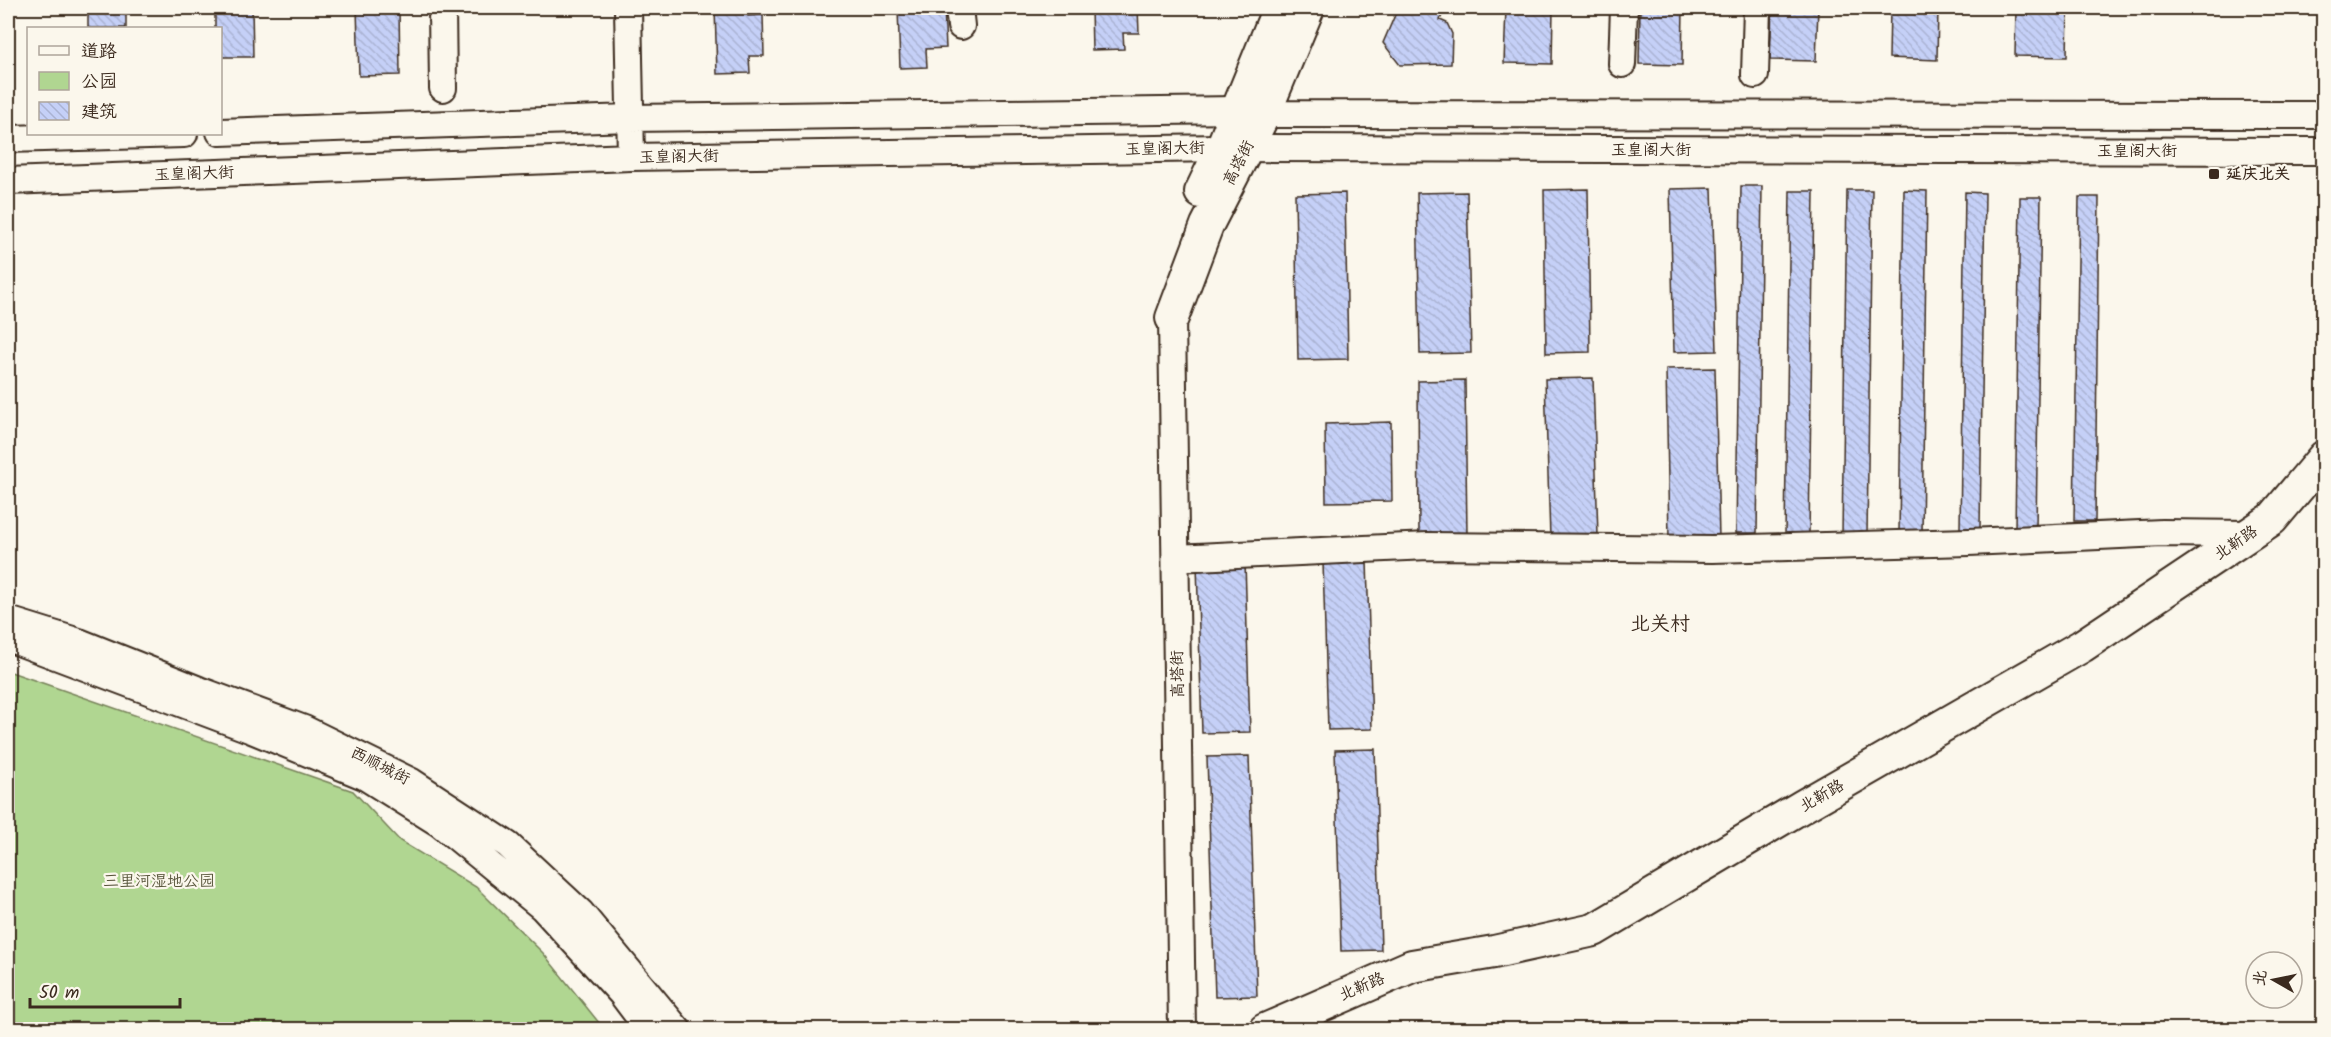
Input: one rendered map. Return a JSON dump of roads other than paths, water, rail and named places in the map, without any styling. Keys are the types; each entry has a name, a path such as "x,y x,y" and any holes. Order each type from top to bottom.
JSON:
{"main road":[{"name":"高塔街","path":"1251,112 1279,8"},
{"name":"高塔街","path":"1172,318 1189,218 1234,149 1251,112 1308,8"},
{"name":"北靳路","path":"1265,1029 1412,966 1494,952 1594,930 1803,806 2082,646 2272,519 2324,457"}],"street":[{"path":"442,8 443,88"},
{"path":"628,8 631,157"},
{"path":"1622,64 1624,8"},
{"path":"1755,75 1757,8"},
{"path":"222,132 630,118 1251,112 2324,115"},
{"path":"8,139 149,135"},
{"name":"玉皇阁大街","path":"8,181 631,157 1234,149 2324,151"},
{"name":"高塔街","path":"1172,318 1182,1029"},
{"path":"1176,558 1428,546 1712,549 1969,542 2162,533 2249,534"},
{"name":"西顺城街","path":"8,620 79,642 304,729 412,782 516,853 580,913 678,1029"},
{"name":"西顺城街","path":"8,638 242,726 364,776 439,823 543,908 621,993 649,1029"}],"place":[{"name":"延庆北关","path":"2214,174"}],"district":[{"name":"北关村","path":"1660,625"}],"park label":[{"name":"三里河湿地公园","path":"159,881"}]}
